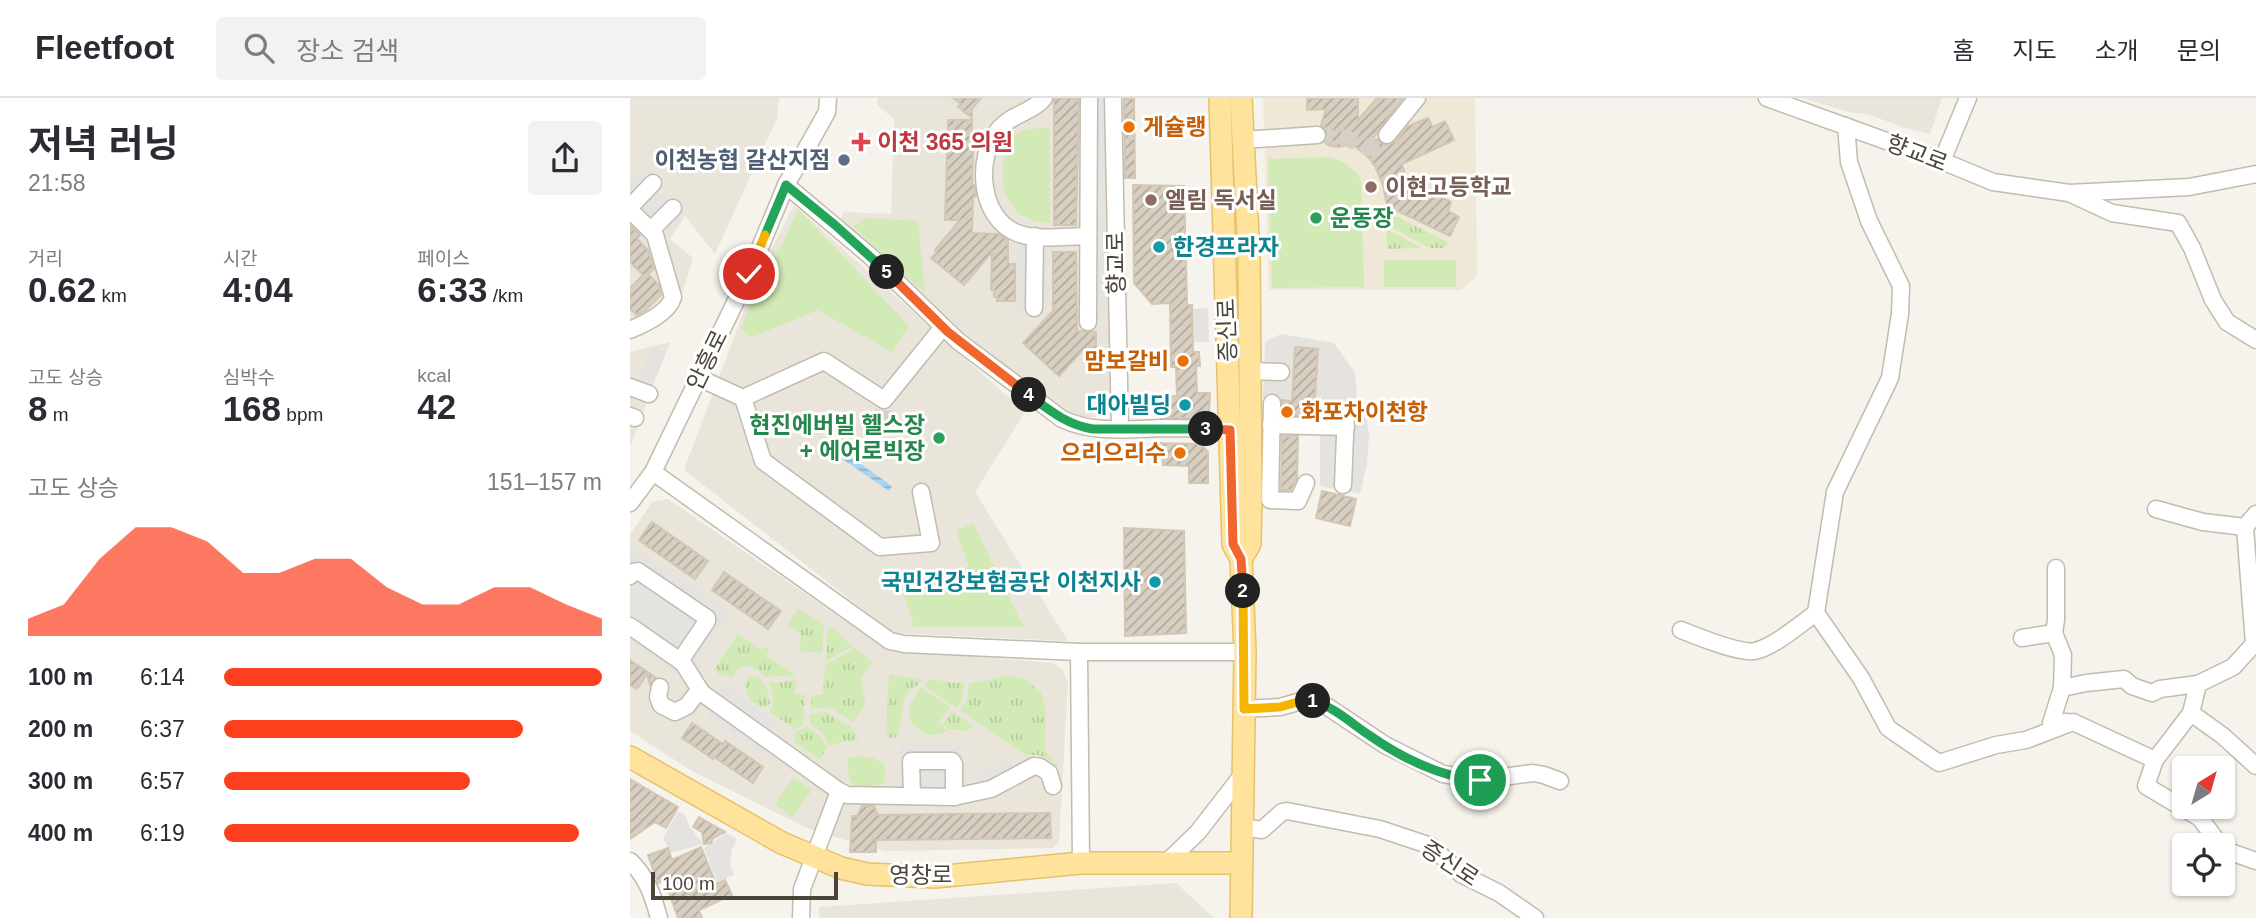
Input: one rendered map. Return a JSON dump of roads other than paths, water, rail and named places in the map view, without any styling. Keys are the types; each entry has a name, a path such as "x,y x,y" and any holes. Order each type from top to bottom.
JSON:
{"main road":[{"name":"증신로","path":"1220,98 1251,440 1261,498 1250,544 1241,559"},
{"name":"증신로","path":"1241,98 1248,255 1251,440 1233,544 1241,559 1245,652 1241,918"},
{"name":"영창로","path":"630,757 738,819 813,857 867,874 935,877 1080,863 1241,863"}],"street":[{"name":"안흥로","path":"630,503 653,472 699,379 749,274 786,185 827,112 828,98"},
{"path":"1044,98 1030,111 1005,123 994,135 986,156 985,183 989,202 996,217 1020,234 1088,236"},
{"path":"1088,322 1089,98"},
{"name":"향교로","path":"1113,98 1120,429"},
{"path":"1387,135 1417,98"},
{"name":"향교로","path":"1767,98 1993,182 2069,193 2189,187 2256,174"},
{"path":"1942,161 1968,98"},
{"path":"1846,126 1849,162 1869,221 1901,286 1900,314 1890,378 1835,492 1816,613 1861,678 1888,728 1939,763 1996,745 2026,740 2073,722"},
{"path":"1243,140 1317,135"},
{"path":"630,330 666,310 672,301 657,239 630,209 653,183"},
{"path":"786,185 869,255 943,327 1062,419 1078,427 1093,429 1251,440 1271,425 1346,419 1343,485"},
{"name":"향교로","path":"2069,193 2112,213 2178,223 2192,248 2213,300 2227,322 2256,340"},
{"path":"651,230 673,208"},
{"path":"1034,308 1035,236"},
{"path":"699,379 743,398 824,361 884,400 943,327"},
{"path":"1249,371 1281,372"},
{"path":"630,387 649,394"},
{"path":"743,398 763,461 880,547 931,543 921,492"},
{"path":"1271,425 1272,403"},
{"path":"653,472 890,641 904,644 1079,652 1245,652"},
{"path":"1261,498 1298,501 1306,483"},
{"path":"2156,509 2203,522 2245,527"},
{"path":"2062,688 2124,679 2132,686 2152,693 2198,684 2233,667 2254,644 2245,527 2256,514"},
{"path":"2056,568 2054,633 2063,655 2062,688 2051,723 2073,722 2155,760"},
{"path":"630,576 638,571 707,618 680,661"},
{"path":"1681,630 1716,644 1754,652 1816,613"},
{"path":"630,626 680,661 699,690 839,791 851,796 954,797 991,789 1034,766 1049,773 1053,786"},
{"path":"2022,638 2054,633"},
{"path":"1079,652 1080,863"},
{"path":"2198,684 2191,713 2155,760 2146,786 2200,818 2211,833"},
{"path":"660,687 658,697 661,705 675,712 687,706 699,690"},
{"path":"1244,709 1280,707 1305,700 1313,701 1328,707 1385,745 1443,774 1480,780 1533,774 1560,781"},
{"path":"2191,713 2223,736 2256,766"},
{"path":"912,796 911,761 952,761 954,797"},
{"path":"1166,863 1198,832 1244,774"},
{"path":"801,918 802,889 839,791"},
{"name":"증신로","path":"1242,827 1262,830 1282,812 1287,811 1390,832 1431,846 1461,874 1499,893 1535,918"},
{"path":"2235,853 2256,861"},
{"path":"631,864 643,876 651,891 659,918"}],"water":[{"path":"832,444 892,486 889,491 828,449"}],"tunnel":[{"path":"1317,135 1341,136 1370,148 1387,135"},
{"path":"882,426 884,400"}],"place":[{"name":"게슐랭","path":"1129,127"},
{"name":"이천 365 의원","path":"861,142"},
{"name":"이천농협 갈산지점","path":"844,160"},
{"name":"이현고등학교","path":"1371,187"},
{"name":"엘림 독서실","path":"1151,200"},
{"name":"운동장","path":"1316,218"},
{"name":"한경프라자","path":"1159,247"},
{"name":"맘보갈비","path":"1183,361"},
{"name":"대아빌딩","path":"1185,405"},
{"name":"화포차이천항","path":"1287,412"},
{"name":"현진에버빌 헬스장 + 에어로빅장","path":"939,438"},
{"name":"으리으리수","path":"1180,453"},
{"name":"국민건강보험공단 이천지사","path":"1155,582"}]}
